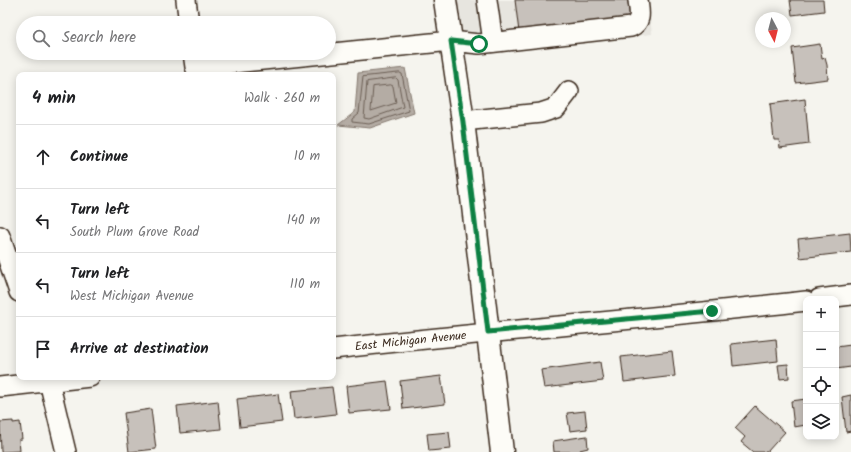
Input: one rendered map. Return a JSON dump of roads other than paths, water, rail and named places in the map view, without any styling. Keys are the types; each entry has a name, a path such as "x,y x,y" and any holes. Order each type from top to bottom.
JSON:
{"main road":[{"path":"445,0 463,122 502,452"}],"street":[{"path":"186,0 188,16"},
{"path":"487,0 493,42"},
{"path":"336,52 451,41 479,44 631,27 637,24 640,20 638,0"},
{"path":"194,65 248,60"},
{"path":"463,122 541,113 556,108 568,91"},
{"path":"0,236 16,283"},
{"path":"839,297 851,295"},
{"name":"East Michigan Avenue","path":"336,349 488,332 803,301"},
{"path":"0,387 42,380"},
{"path":"48,380 66,452"}],"water":[{"path":"405,68 414,113 370,128 338,125 355,112 358,73"}]}
